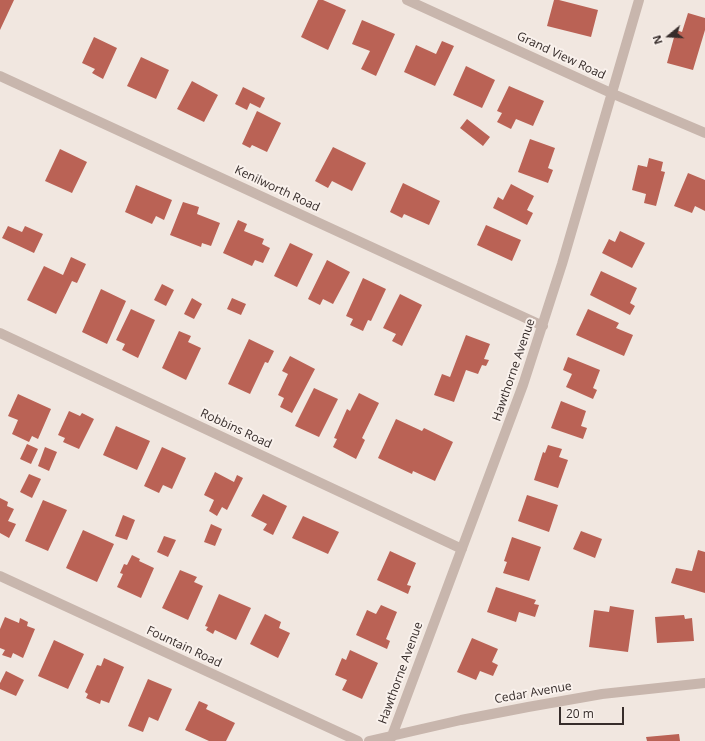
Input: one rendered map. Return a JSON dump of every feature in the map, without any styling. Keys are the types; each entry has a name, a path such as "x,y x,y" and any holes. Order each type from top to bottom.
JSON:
{"street":[{"name":"Grand View Road","path":"407,0 611,94 705,133"},
{"name":"Hawthorne Avenue","path":"391,738 437,611 462,550 505,434 543,326 639,0"},
{"name":"Kenilworth Road","path":"0,76 543,326"},
{"name":"Robbins Road","path":"0,333 462,550"},
{"name":"Fountain Road","path":"0,576 358,741"},
{"name":"Cedar Avenue","path":"368,741 391,738 460,720 572,699 617,692 705,682"}],"building":[{"path":"0,0 14,0 0,30"},
{"path":"318,0 323,0 346,10 328,50 301,37"},
{"path":"554,0 598,10 591,37 547,26"},
{"path":"688,13 705,18 705,30 693,70 667,63 676,30 682,32"},
{"path":"362,20 395,34 376,76 361,69 370,51 352,44"},
{"path":"94,37 117,48 103,79 92,73 95,69 82,63"},
{"path":"442,41 454,46 435,86 404,72 416,45 436,54"},
{"path":"141,57 169,70 156,99 127,86"},
{"path":"466,66 495,80 482,108 453,95"},
{"path":"192,81 218,95 204,122 177,109"},
{"path":"509,86 544,101 533,126 516,119 511,129 497,122 502,113 497,111"},
{"path":"243,87 265,98 260,108 250,103 247,110 235,104"},
{"path":"257,111 281,123 267,152 252,145 250,148 242,144"},
{"path":"467,119 490,137 483,146 460,128"},
{"path":"530,139 555,148 548,168 553,170 548,183 518,172"},
{"path":"333,147 366,163 352,191 332,181 328,188 315,181"},
{"path":"60,149 87,162 72,193 45,181"},
{"path":"649,158 663,162 661,171 665,172 656,206 644,203 646,194 632,190 638,165 647,167"},
{"path":"688,173 705,180 705,211 695,206 692,213 674,206"},
{"path":"403,183 440,201 429,225 404,214 402,218 390,212"},
{"path":"511,184 534,196 527,210 533,213 527,225 493,208 498,197 503,200"},
{"path":"136,185 172,200 164,220 156,216 152,224 125,212"},
{"path":"183,202 199,207 197,214 220,223 211,246 202,243 201,247 170,235"},
{"path":"238,220 247,224 244,231 264,239 262,244 270,248 263,263 255,260 252,266 223,253"},
{"path":"486,225 521,240 512,261 477,245"},
{"path":"8,226 22,232 25,226 43,234 34,253 2,238"},
{"path":"620,231 645,243 632,268 602,253 609,239 615,242"},
{"path":"290,243 313,254 297,287 274,276"},
{"path":"71,257 86,264 77,283 72,281 56,314 27,300 44,266 63,275"},
{"path":"327,260 350,272 333,304 323,299 320,305 308,299"},
{"path":"601,271 637,288 630,303 635,306 630,315 590,295"},
{"path":"363,278 386,289 371,321 368,320 363,331 350,325 353,319 346,316"},
{"path":"162,284 174,290 166,306 154,300"},
{"path":"101,289 126,301 107,344 82,332"},
{"path":"400,294 422,305 402,346 392,341 396,334 383,328"},
{"path":"192,298 202,304 194,319 184,314"},
{"path":"232,298 246,304 241,315 227,309"},
{"path":"131,309 155,320 138,358 122,350 125,344 116,340"},
{"path":"588,309 619,323 616,328 633,335 624,356 576,335"},
{"path":"179,331 191,336 188,342 201,348 186,380 162,368"},
{"path":"466,335 490,344 484,359 489,360 486,366 482,365 478,374 466,370 454,402 434,395 442,374 450,377"},
{"path":"249,339 274,351 268,363 265,362 250,394 228,384"},
{"path":"290,356 315,369 292,413 280,407 284,398 278,395 288,374 282,371"},
{"path":"568,357 600,370 593,388 597,390 593,399 566,387 572,374 563,370"},
{"path":"314,388 338,399 319,437 295,426"},
{"path":"359,393 379,403 362,438 365,440 356,459 333,447 337,439 334,438 347,409 350,411"},
{"path":"18,394 51,409 38,439 32,436 29,442 12,434 18,420 8,416"},
{"path":"561,401 586,411 581,426 587,428 583,439 551,428"},
{"path":"69,411 80,416 82,413 94,419 79,449 63,442 65,438 58,435"},
{"path":"396,419 422,431 424,428 453,442 435,481 413,471 412,474 378,458"},
{"path":"116,426 150,441 137,470 103,455"},
{"path":"27,444 38,449 31,464 20,459"},
{"path":"548,445 562,449 559,457 568,460 558,488 534,480 543,452 545,453"},
{"path":"45,447 57,452 49,471 38,466"},
{"path":"162,447 186,458 172,489 163,485 159,493 144,486"},
{"path":"215,472 234,482 237,475 243,478 227,510 222,507 217,516 209,511 214,500 204,495"},
{"path":"29,474 41,479 32,498 20,492"},
{"path":"263,494 287,506 273,535 263,530 267,524 251,516"},
{"path":"527,495 558,505 549,532 518,521"},
{"path":"0,498 8,502 7,506 14,509 8,521 16,524 9,538 0,533"},
{"path":"43,500 67,510 48,551 25,541"},
{"path":"123,515 135,520 127,540 115,536"},
{"path":"303,516 339,532 328,554 292,538"},
{"path":"211,524 222,529 215,546 204,542"},
{"path":"83,530 114,544 97,582 66,568"},
{"path":"581,531 602,539 595,558 573,549"},
{"path":"164,536 176,540 168,557 157,552"},
{"path":"512,537 541,547 529,581 503,573 507,562 504,561"},
{"path":"698,550 705,552 705,593 671,583 676,568 692,571"},
{"path":"390,551 416,563 407,585 411,586 408,594 377,580"},
{"path":"132,555 140,559 139,561 154,568 141,598 117,587 123,574 120,573 124,564 127,565"},
{"path":"180,570 197,577 194,582 203,586 188,620 162,608"},
{"path":"496,587 536,600 534,604 539,605 535,617 519,612 516,622 487,612"},
{"path":"219,594 251,608 236,640 215,630 213,634 206,630 208,627 205,626"},
{"path":"381,605 397,612 386,639 390,641 387,649 356,635 367,610 376,614"},
{"path":"610,606 634,610 628,652 589,647 594,610 609,612"},
{"path":"265,614 281,622 279,628 290,633 278,658 250,644"},
{"path":"684,615 685,619 692,618 694,641 657,643 655,617"},
{"path":"5,617 19,623 20,618 28,622 27,626 35,629 23,658 13,653 11,658 2,655 5,650 0,648 0,629"},
{"path":"472,638 498,649 492,662 498,665 493,676 480,671 476,680 457,672"},
{"path":"54,640 84,654 68,689 38,676"},
{"path":"350,650 378,663 362,699 342,690 347,680 335,675 342,658 346,660"},
{"path":"104,658 124,667 109,703 101,700 100,704 86,698 88,694 85,692 97,665 101,666"},
{"path":"6,671 24,680 16,696 0,689 0,683"},
{"path":"148,679 172,689 158,721 149,717 143,732 128,726"},
{"path":"199,701 208,705 206,709 235,723 226,741 209,741 185,730"},
{"path":"679,734 680,741 647,741 646,737"}]}
